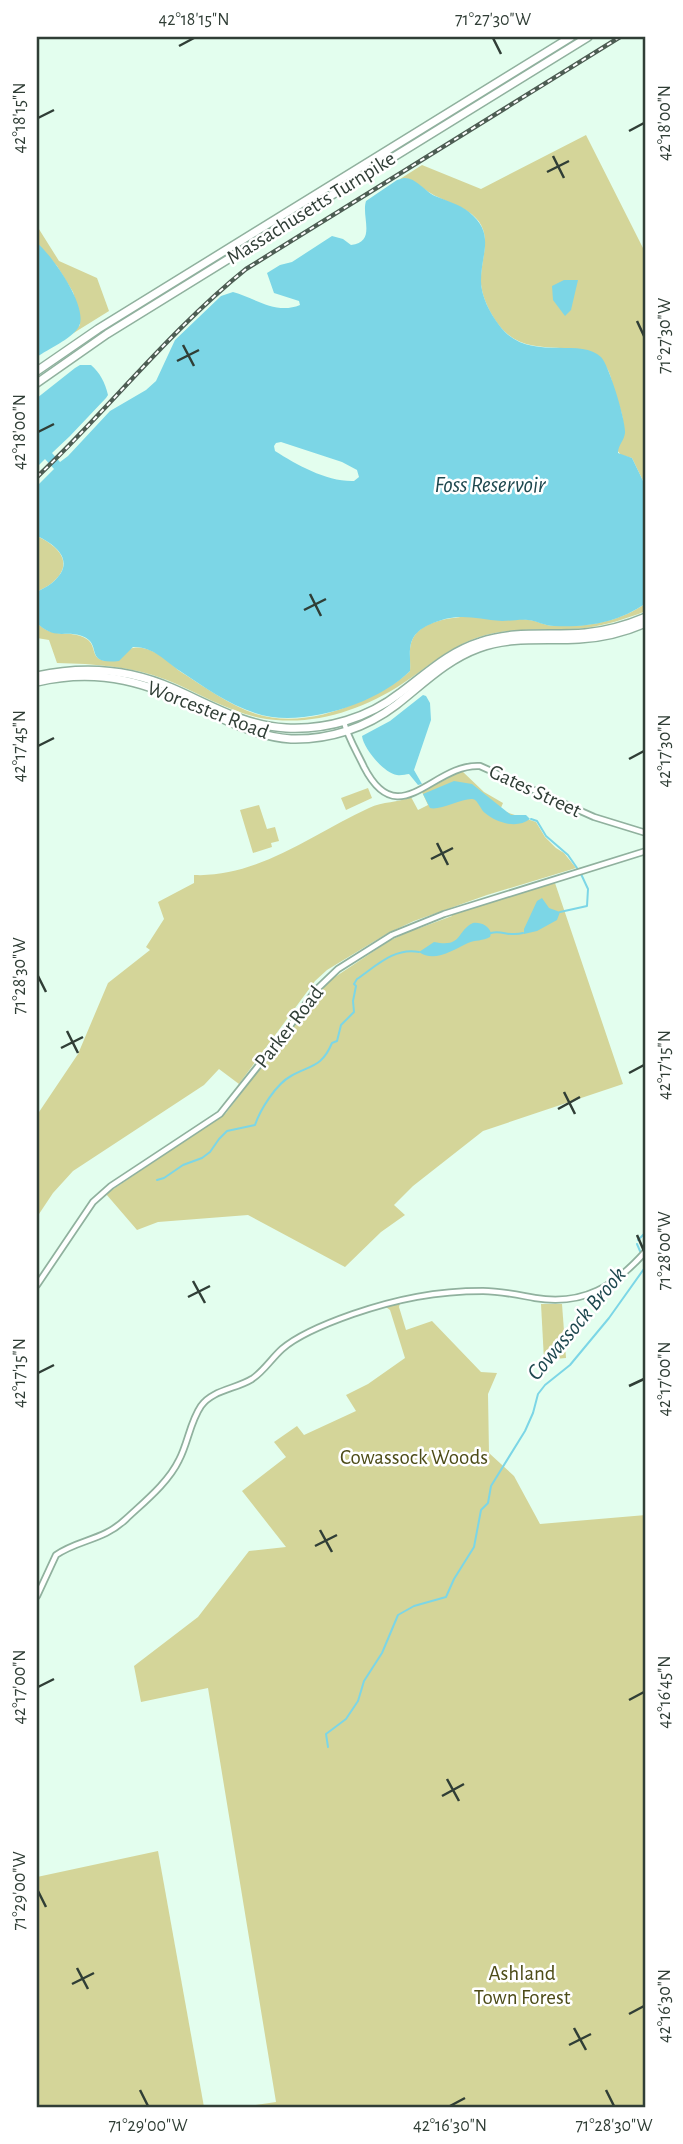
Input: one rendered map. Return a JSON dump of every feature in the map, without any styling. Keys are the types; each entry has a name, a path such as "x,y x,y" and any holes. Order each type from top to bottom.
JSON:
{"highway":[{"name":"Massachusetts Turnpike","path":"37,371 98,328 571,37"},
{"name":"Massachusetts Turnpike","path":"37,383 107,334 588,37"},
{"name":"Worcester Road","path":"37,676 82,670 118,672 161,683 227,714 254,723 298,728 344,722 384,704 437,663 476,643 512,635 599,631 646,617"},
{"name":"Worcester Road","path":"37,682 82,676 131,681 166,692 244,728 280,738 311,738 347,731 383,714 440,668 478,648 513,641 600,637 646,624"}],"street":[{"path":"344,722 347,731"},
{"name":"Gates Street","path":"347,731 372,781 386,794 394,797 404,796 463,768 480,766 594,817 646,833"},
{"name":"Parker Road","path":"37,1285 95,1200 111,1186 220,1114 290,1026 316,988 338,969 392,935 444,914 646,851"},
{"path":"37,1596 52,1560 60,1553 114,1530 164,1482 180,1460 197,1415 206,1400 254,1378 283,1348 299,1338 351,1315 421,1295 483,1291 555,1300 582,1297 611,1284 646,1251"}],"green space":[{"path":"586,135 646,254 646,487 632,458 621,455 617,450 623,422 610,374 604,364 579,350 537,346 510,336 495,320 483,294 481,274 485,236 482,227 464,209 416,183 400,179 422,165 481,189"},
{"path":"37,226 59,261 97,278 109,311 72,334 80,325 73,292 57,266 37,243"},
{"path":"37,536 57,550 63,562 63,569 52,583 37,592"},
{"path":"646,603 646,611 601,625 505,631 479,637 448,652 388,693 358,707 326,717 293,721 247,715 167,680 140,672 99,665 57,663 49,640 37,638 37,623 55,633 83,637 91,644 95,655 102,660 118,659 130,649 153,651 236,706 268,717 294,719 344,708 398,681 410,671 410,648 415,635 424,627 437,622 452,618 486,616 529,620 551,626 579,626 614,619"},
{"path":"462,771 484,792 503,803 500,810 536,822 545,837 564,853 576,868 414,921 388,933 327,970 315,981 239,1084 219,1069 204,1085 73,1171 53,1193 37,1217 37,1115 78,1054 108,983 150,950 146,947 164,919 158,902 194,883 194,875 218,874 263,862 374,806 411,797 418,810 428,805 422,792"},
{"path":"368,788 372,798 346,810 341,798"},
{"path":"259,805 267,829 275,827 279,841 271,843 272,847 253,853 240,810"},
{"path":"555,883 623,1084 483,1131 413,1186 394,1205 405,1215 381,1232 345,1267 248,1215 158,1222 137,1230 106,1194 226,1113 326,983 389,941 414,929 452,914"},
{"name":"Ashland Town Forest","path":"400,1303 406,1330 432,1321 481,1372 497,1373 488,1394 489,1453 514,1476 540,1524 646,1515 646,2107 242,2107 276,2102 208,1688 141,1702 134,1666 198,1617 249,1551 286,1547 242,1491 286,1457 274,1442 297,1426 304,1435 356,1411 346,1395 368,1384 405,1358 390,1310 386,1307"},
{"path":"541,1304 562,1304 566,1358 544,1360"},
{"path":"158,1851 204,2107 37,2107 37,1877"}],"water":[{"name":"Foss Reservoir","path":"397,180 413,180 435,196 465,209 477,220 485,236 481,281 483,293 492,315 511,337 538,347 592,351 604,362 625,427 618,453 632,458 646,487 646,603 614,619 578,626 460,617 443,620 415,635 410,648 410,671 396,683 358,703 294,718 273,717 235,705 147,649 133,647 119,661 101,660 92,644 82,636 45,630 37,623 37,592 59,576 64,562 58,550 37,536 37,486 54,469 45,459 37,467 37,398 80,365 91,365 105,386 108,395 106,398 52,453 60,462 110,411 156,381 175,340 221,296 233,292 274,307 291,308 300,305 299,301 274,293 267,273 292,262 332,236 351,245 359,243 366,234 366,201","holes":["281,442 342,462 357,470 359,477 354,481 344,481 323,476 275,451 274,446"]},
{"path":"37,243 68,283 75,296 81,320 70,336 37,357"},
{"path":"564,280 578,280 571,310 565,316 553,300 552,286"},
{"path":"423,695 430,703 431,720 414,770 422,784 418,785 409,774 397,775 380,765 362,736 390,721"},
{"path":"454,781 472,784 511,815 526,815 530,819 519,824 495,820 472,799 430,808 423,794"},
{"path":"542,898 549,908 560,912 557,920 537,931 524,934 537,901"},
{"path":"473,923 487,926 490,937 437,956 419,952 434,942 455,941"}],"waterway":[{"path":"531,819 537,821 546,836 568,855 577,868"},
{"path":"560,912 587,906 588,889 581,874"},
{"path":"491,933 523,933"},
{"path":"157,1180 202,1158 227,1131 255,1125 274,1091 291,1076 320,1061 332,1043 337,1041 341,1025 354,1012 354,984 357,979 393,955 419,952"},
{"name":"Cowassock Brook","path":"638,1240 646,1232"},
{"name":"Cowassock Brook","path":"637,1244 640,1251"},
{"name":"Cowassock Brook","path":"328,1747 326,1734 346,1719 358,1701 364,1681 382,1653 398,1615 414,1606 446,1597 474,1547 481,1510 488,1503 491,1486 525,1431 538,1394 570,1365 609,1318 646,1266"}],"railway":[{"path":"37,477 191,318 246,269 620,37"}],"park label":[{"name":"Cowassock Woods","path":"414,1457"}]}
